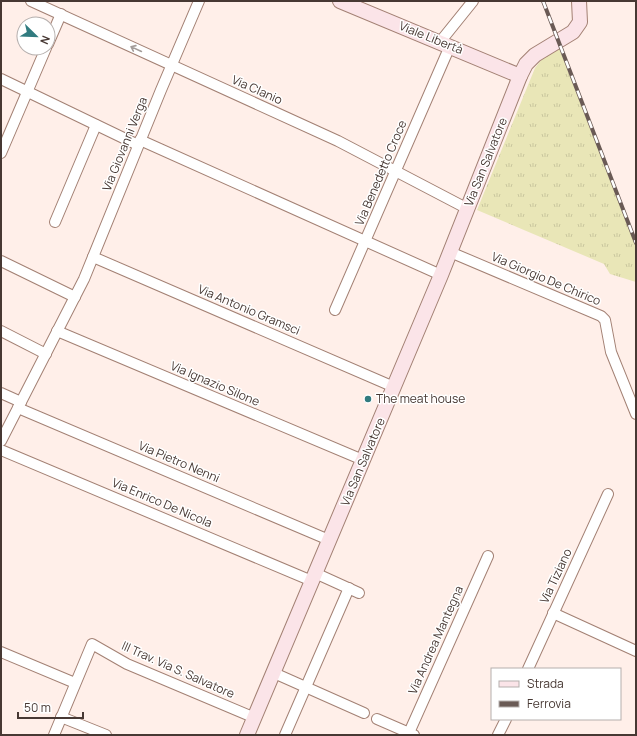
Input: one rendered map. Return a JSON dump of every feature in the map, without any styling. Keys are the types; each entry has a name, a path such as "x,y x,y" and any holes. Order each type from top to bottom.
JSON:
{"street":[{"name":"Via Clanio","path":"31,1 338,141 468,208"},
{"name":"Via Giovanni Verga","path":"1,441 75,297 93,257 199,1"},
{"name":"Viale Libertà","path":"340,1 357,4 520,76"},
{"name":"Via Benedetto Croce","path":"335,310 396,170 445,44 473,1"},
{"name":"Via San Salvatore","path":"247,735 441,275 520,76 526,64 535,55 573,32 580,22 579,1"},
{"path":"56,26 61,14"},
{"path":"1,153 43,56"},
{"path":"1,79 96,125 441,275"},
{"path":"55,222 96,125"},
{"name":"Via Giorgio De Chirico","path":"450,252 601,316 605,320 611,352 636,414"},
{"name":"Via Antonio Gramsci","path":"93,257 394,387"},
{"path":"1,261 75,297"},
{"path":"1,331 46,354"},
{"name":"Via Ignazio Silone","path":"57,331 363,460"},
{"name":"Via Pietro Nenni","path":"1,393 20,405 329,540"},
{"name":"Via Enrico De Nicola","path":"1,450 314,577 354,590 307,687"},
{"name":"Via Tiziano","path":"528,668 608,494"},
{"name":"Via Andrea Mantegna","path":"410,734 488,556"},
{"path":"553,614 636,650 633,656 636,659"},
{"name":"III Trav. Via S. Salvatore","path":"75,683 92,644 128,664 254,718"},
{"path":"1,652 75,683 54,735"},
{"path":"274,672 364,713"},
{"path":"285,735 307,687"},
{"path":"61,717 106,735"},
{"path":"377,719 410,734"},
{"path":"498,735 506,720"}],"green space":[{"path":"558,45 636,247 636,282 610,274 604,264 477,210 535,68 545,55"}],"railway":[{"path":"543,1 636,243"}],"place":[{"name":"The meat house","path":"368,399"}]}
